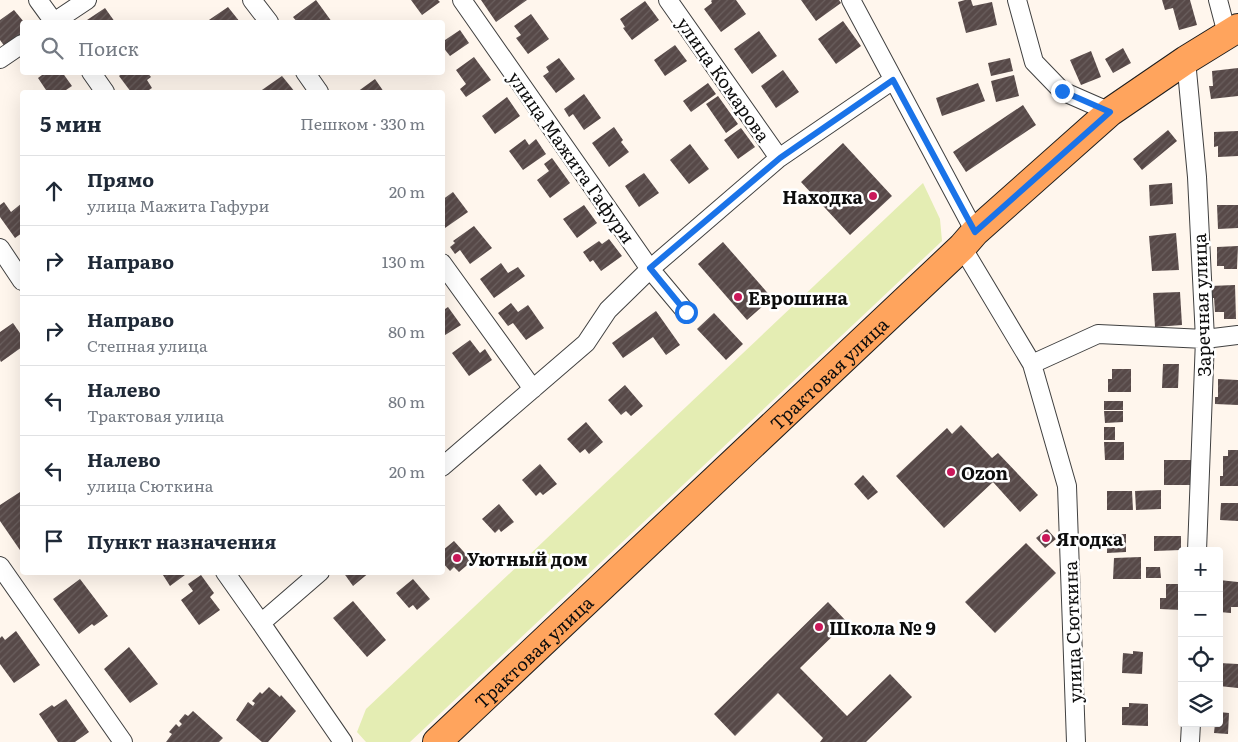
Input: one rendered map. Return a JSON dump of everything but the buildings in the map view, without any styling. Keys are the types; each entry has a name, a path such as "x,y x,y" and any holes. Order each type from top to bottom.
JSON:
{"main road":[{"name":"Трактовая улица","path":"437,742 968,239 1110,112 1186,60 1233,31"}],"street":[{"path":"38,0 53,20"},
{"path":"57,20 87,0"},
{"path":"252,0 267,20"},
{"name":"улица Мажита Гафури","path":"462,0 650,268 686,312"},
{"name":"улица Комарова","path":"668,0 780,158"},
{"name":"улица Сюткина","path":"851,0 893,80 968,239 1032,364 1067,486 1076,742"},
{"path":"1017,0 1034,62 1062,91 1110,112"},
{"path":"1218,0 1233,31"},
{"path":"0,60 20,45"},
{"name":"Заречная улица","path":"1186,60 1197,177 1205,340 1197,547"},
{"path":"93,75 104,90"},
{"path":"307,75 318,90"},
{"path":"445,464 586,343 608,310 650,268 780,158 893,80"},
{"path":"0,248 20,278"},
{"path":"445,268 533,389"},
{"path":"1032,364 1098,334 1205,340 1238,336"},
{"path":"0,566 124,742"},
{"path":"227,575 343,742"},
{"path":"261,623 317,575"},
{"path":"1190,742 1191,727"}],"green space":[{"path":"923,183 940,219 942,241 410,742 366,742 357,732 366,709"}],"place":[{"name":"Находка","path":"873,196"},
{"name":"Еврошина","path":"738,297"},
{"name":"Ozon","path":"951,472"},
{"name":"Ягодка","path":"1046,538"},
{"name":"Уютный дом","path":"457,558"},
{"name":"Школа № 9","path":"819,627"}],"route":[{"path":"686,312 650,268 780,158 893,80 975,232 1110,112 1062,91"}]}
